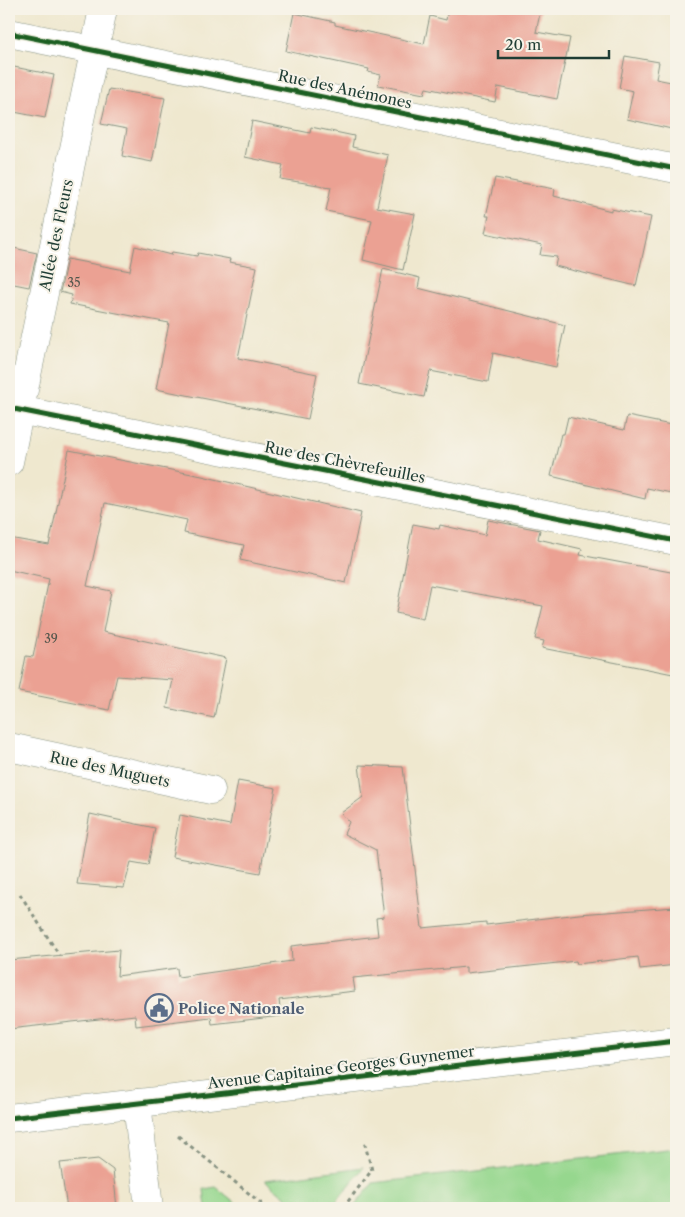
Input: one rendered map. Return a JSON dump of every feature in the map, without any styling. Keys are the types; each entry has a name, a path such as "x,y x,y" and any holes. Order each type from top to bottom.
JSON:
{"street":[{"name":"Allée des Fleurs","path":"9,462 14,409 103,9"},
{"name":"Rue des Anémones","path":"9,33 676,170"},
{"name":"Rue des Chèvrefeuilles","path":"14,409 676,541"},
{"name":"Rue des Muguets","path":"9,747 211,790"},
{"name":"Avenue Capitaine Georges Guynemer","path":"9,1118 676,1041"},
{"path":"137,1103 149,1208"}],"path":[{"path":"20,894 59,956"},
{"path":"178,1136 267,1208"},
{"path":"343,1208 372,1170 364,1141"}],"green space":[{"path":"676,1148 676,1208 353,1208 373,1183"},
{"path":"364,1167 331,1208 299,1208 265,1180"},
{"path":"216,1187 242,1208 206,1208 204,1189"}],"building":[{"path":"448,9 541,9 536,32 570,38 557,99 498,87 495,102 426,88 424,94 378,85 381,75 368,72 369,69 286,51 294,13 335,22 335,25 424,44 430,16 446,20"},
{"path":"625,56 659,62 656,79 676,83 676,130 627,119 633,91 619,88"},
{"path":"9,66 54,75 45,118 9,111"},
{"path":"109,89 165,98 152,162 122,156 127,129 101,124"},
{"path":"252,121 310,133 311,127 354,136 352,147 388,155 377,207 415,214 403,270 363,260 372,220 326,211 331,187 280,179 283,165 245,157"},
{"path":"495,178 555,189 554,196 611,211 611,209 651,217 636,286 555,266 557,257 540,255 542,245 485,233 489,216 486,216"},
{"path":"135,246 171,255 172,252 197,256 198,253 230,259 229,262 257,267 238,358 317,374 308,419 156,389 169,323 70,304 72,295 60,292 67,259 130,271"},
{"path":"9,247 37,253 29,287 9,283"},
{"path":"383,269 420,278 418,288 565,325 556,367 493,353 488,382 430,371 424,397 359,384"},
{"path":"627,416 676,426 676,494 647,488 645,499 551,476 561,434 564,434 568,417 624,430"},
{"path":"69,450 202,476 361,513 346,583 240,560 244,545 184,533 187,520 105,503 87,586 111,591 103,632 226,658 214,718 167,708 173,680 117,676 109,710 19,692 26,656 33,657 49,579 9,570 9,538 49,545"},
{"path":"488,520 540,530 538,539 582,549 580,555 676,573 676,655 673,674 542,648 544,641 535,639 543,606 430,585 423,619 396,613 413,524 439,529 440,525 485,535"},
{"path":"359,765 403,767 422,928 486,922 486,925 579,914 676,907 676,965 640,969 638,957 577,964 576,961 466,973 466,967 353,978 355,991 279,1000 281,1016 212,1024 211,1017 136,1026 135,1015 9,1029 9,960 119,950 117,976 177,968 178,977 292,961 291,946 378,936 376,918 384,917 376,850 344,834 349,822 341,813 363,797"},
{"path":"238,781 276,788 260,873 172,857 180,815 230,825"},
{"path":"90,814 155,828 148,865 131,862 124,888 77,884"},
{"path":"98,1159 113,1170 117,1208 67,1208 60,1163"}],"cycle path":[{"path":"9,33 676,169"},
{"path":"9,408 676,541"},
{"path":"9,1118 676,1041"}],"place":[{"name":"Police Nationale","path":"159,1008"}]}
